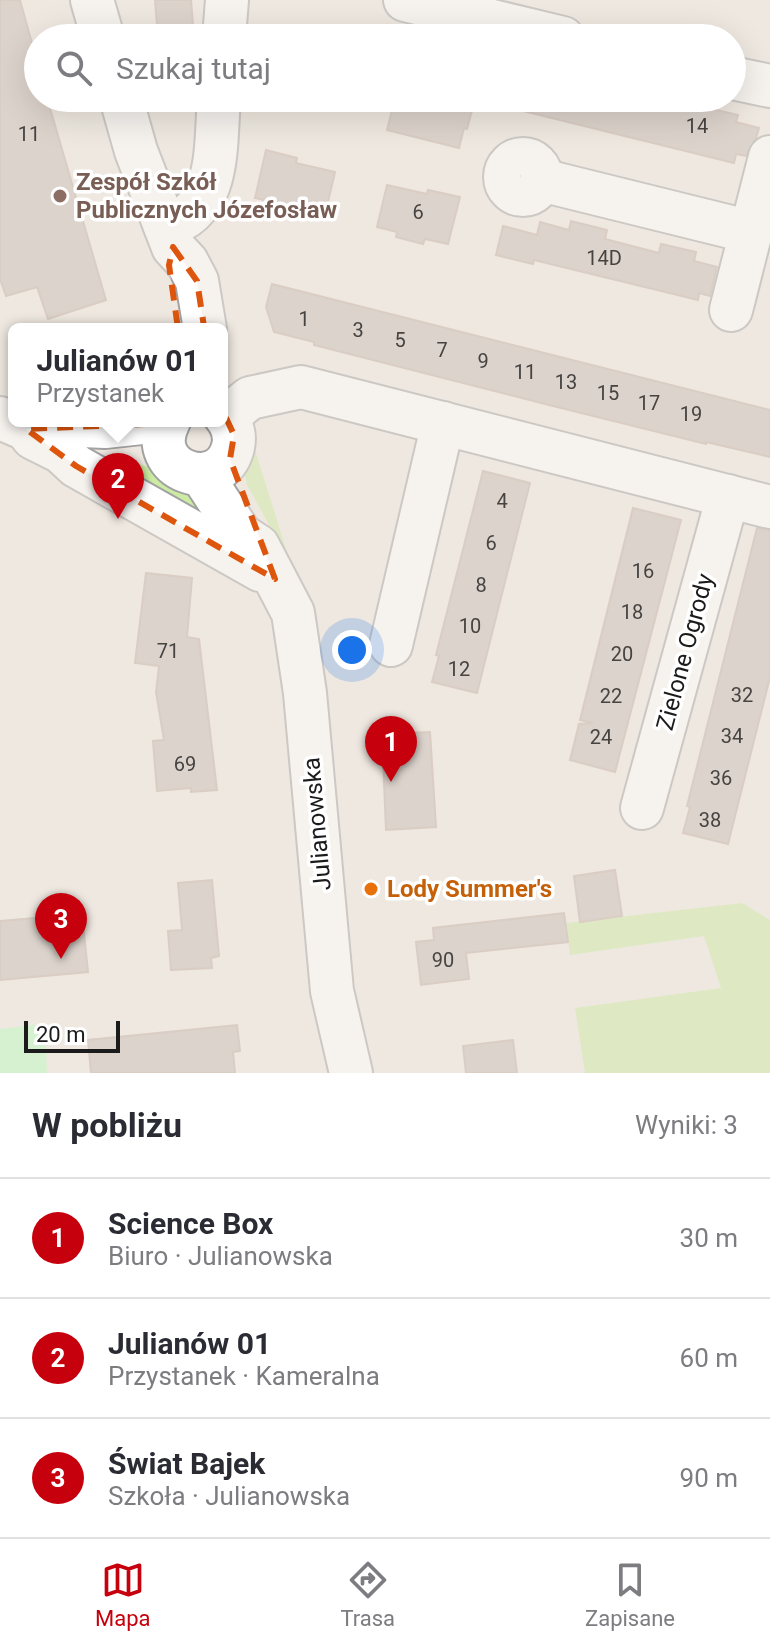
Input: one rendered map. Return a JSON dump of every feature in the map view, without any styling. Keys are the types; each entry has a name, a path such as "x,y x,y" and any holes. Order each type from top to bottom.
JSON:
{"street":[{"path":"92,0 99,24"},
{"path":"225,24 227,0"},
{"path":"405,0 551,24"},
{"path":"746,81 770,86"},
{"path":"125,112 136,151 169,236 197,281 204,323"},
{"path":"179,323 169,265 169,236 178,223 202,202 210,185 218,112"},
{"path":"731,310 770,157"},
{"path":"541,180 751,232"},
{"path":"228,414 250,398 301,387 770,507"},
{"path":"391,645 443,423"},
{"path":"17,427 61,452 76,466 266,563"},
{"path":"105,427 196,437"},
{"path":"61,452 196,437"},
{"name":"Julianowska","path":"196,437 241,535 266,563 293,613 298,634 332,991 351,1073"},
{"name":"Zielone Ogrody","path":"642,808 728,496"}],"highlighted area":[{"path":"173,247 197,281 214,392 234,435 230,459 275,579 76,466 26,429 144,424 175,413 184,371 169,265"}],"green space":[{"path":"247,424 291,565 247,485 244,471"},
{"path":"133,463 150,467 177,481 198,500 228,537 126,480"},
{"path":"742,903 770,920 770,1073 585,1073 575,1008 721,988 704,936 570,955 566,923"},
{"path":"45,1024 47,1073 0,1073 0,1029"}],"building":[{"path":"0,0 20,0 27,24 24,24 24,112 51,112 106,300 48,319 37,287 6,296 0,279"},
{"path":"155,0 191,0 193,24 157,24"},
{"path":"392,112 472,112 459,148 387,130"},
{"path":"527,112 725,112 738,115 736,122 759,128 746,156 736,154 734,163"},
{"path":"266,150 297,158 296,163 335,172 325,215 280,207 281,204 255,198"},
{"path":"387,185 460,197 448,244 425,239 423,244 396,237 397,232 377,227"},
{"path":"571,221 607,230 605,239 659,253 661,244 696,252 694,261 717,267 710,296 699,293 698,300 534,260 533,264 496,255 503,226 537,235 540,222 569,230"},
{"path":"272,284 770,410 770,457 553,406 274,332 266,307"},
{"path":"483,471 530,483 477,693 432,682 439,656 436,655"},
{"path":"633,508 681,520 615,772 570,760 579,724 593,723 580,720"},
{"path":"757,528 770,530 770,677 728,844 683,833 690,807 687,806"},
{"path":"146,573 192,578 187,637 199,639 217,790 191,792 191,788 157,791 153,741 164,740 156,692 159,666 135,663"},
{"path":"430,732 436,827 386,830 382,734"},
{"path":"615,870 622,916 580,922 574,876"},
{"path":"212,880 219,956 211,958 212,968 171,970 168,931 182,930 178,883"},
{"path":"564,913 568,942 466,953 469,979 421,985 416,942 434,940 433,928"},
{"path":"82,914 88,972 0,980 0,921"},
{"path":"237,1025 240,1051 233,1052 235,1073 91,1073 88,1040"},
{"path":"513,1040 517,1073 466,1073 463,1046"}],"place":[{"name":"Zespół Szkół Publicznych Józefosław","path":"60,196"},
{"name":"Julianów 01","path":"118,519"},
{"name":"Science Box","path":"391,782"},
{"name":"Lody Summer's","path":"371,889"},
{"name":"Świat Bajek","path":"61,959"}]}
